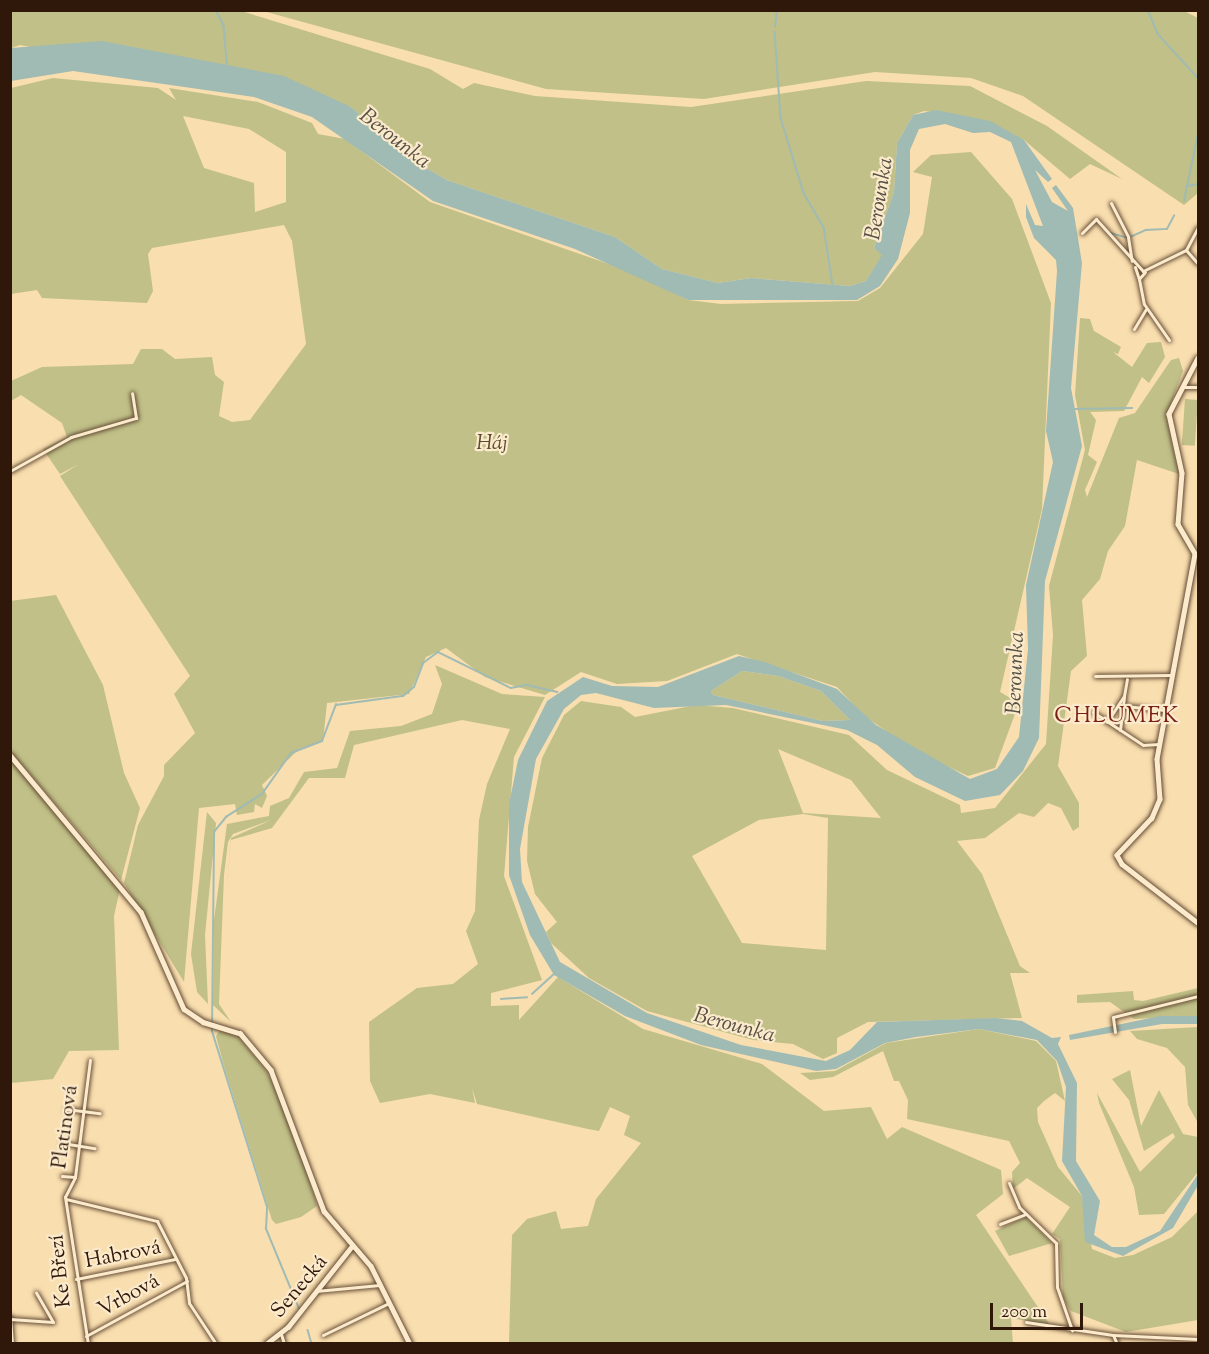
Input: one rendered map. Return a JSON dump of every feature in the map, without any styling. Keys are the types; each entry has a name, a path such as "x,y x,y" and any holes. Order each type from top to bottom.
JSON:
{"street":[{"path":"1111,203 1128,237 1146,309 1169,340"},
{"path":"1082,233 1096,219 1134,264 1146,271"},
{"path":"1139,279 1146,271 1186,250 1198,227"},
{"path":"1186,250 1198,264"},
{"path":"1134,329 1146,309"},
{"path":"1198,358 1169,414 1182,473 1178,524 1195,554 1170,675 1161,744 1159,808 1119,849 1118,858 1198,923"},
{"path":"1182,387 1198,387"},
{"path":"10,471 71,437 136,418 132,393"},
{"path":"1095,676 1127,679 1170,675"},
{"path":"1120,730 1127,679"},
{"path":"1107,722 1124,696"},
{"path":"1124,706 1166,711"},
{"path":"1093,712 1143,745 1161,744"},
{"path":"10,755 141,912 184,1009 203,1022 240,1033 270,1070 324,1210 380,1284 410,1344"},
{"path":"1115,1032 1113,1021 1198,996"},
{"name":"Platinová","path":"66,1197 75,1177 90,1060"},
{"path":"66,1109 100,1113"},
{"path":"62,1143 96,1148"},
{"path":"62,1176 75,1177"},
{"path":"1009,1184 1026,1214 1058,1250 1057,1287 1072,1330"},
{"path":"66,1197 157,1221 187,1281 189,1303 216,1344"},
{"name":"Ke Březí","path":"66,1197 76,1279 88,1344"},
{"path":"1000,1224 1026,1214"},
{"name":"Senecká","path":"266,1344 281,1334 352,1246"},
{"name":"Habrová","path":"76,1279 175,1259"},
{"name":"Vrbová","path":"86,1336 187,1281"},
{"path":"315,1291 380,1284"},
{"path":"12,1344 11,1318 53,1323 36,1293"},
{"path":"323,1335 388,1303"},
{"path":"1026,1322 1113,1335 1198,1339"},
{"path":"281,1334 284,1344"},
{"path":"1113,1335 1117,1344"}],"green space":[{"path":"238,10 430,69 463,89 474,83 535,96 691,107 866,81 970,86 1047,126 1122,179 1090,164 1070,179 1024,140 957,115 924,111 913,115 897,143 894,192 874,248 883,255 866,281 850,286 751,278 718,283 662,269 615,237 447,180 414,161 351,107 20,45 11,48 11,11"},
{"path":"263,11 1184,11 1198,18 1198,193 1184,205 1023,96 971,78 875,72 704,99 546,89"},
{"name":"Háj","path":"53,78 158,88 176,100 169,88 258,102 312,123 318,134 345,139 430,202 626,270 688,300 721,304 858,301 880,288 923,234 932,177 913,172 931,155 971,152 1012,199 1051,303 1042,509 1000,692 1019,703 995,768 968,776 915,751 863,715 837,687 737,654 667,681 617,684 581,672 545,695 485,677 446,648 426,657 409,694 327,703 323,741 299,749 262,785 267,796 262,808 255,804 254,812 237,815 235,804 199,808 184,982 124,883 138,825 164,776 164,765 195,733 174,694 190,676 60,476 79,464 60,474 43,449 67,437 62,423 21,395 11,401 11,381 42,367 133,364 141,349 162,349 175,359 212,357 215,375 224,382 219,416 232,422 250,420 306,344 292,241 284,225 152,248 148,254 153,291 147,303 42,298 37,290 11,294 11,88","holes":["183,116 249,129 286,152 286,202 255,212 254,183 204,168"]},
{"path":"1080,318 1090,319 1094,331 1121,347 1118,354 1113,352 1132,367 1147,343 1161,342 1165,357 1149,383 1142,377 1124,411 1090,412 1096,420 1088,455 1097,462 1085,490 1087,497 1119,418 1135,413 1171,360 1179,358 1183,371 1166,416 1179,474 1137,460 1125,526 1108,551 1100,579 1082,600 1087,656 1071,671 1058,766 1079,803 1079,827 1073,831 1061,808 1048,803 1034,817 1019,813 985,838 957,841 982,874 1020,966 1030,973 1010,973 1022,1018 868,1022 837,1038 837,1053 823,1059 793,1044 753,1040 647,1011 589,978 551,943 546,932 557,922 535,894 527,861 528,827 542,758 564,715 581,701 621,707 635,717 696,705 733,708 849,735 887,770 960,805 961,813 995,808 1046,744 1053,635 1049,586 1085,450 1075,395","holes":["778,749 851,780 881,818 803,813","803,814 828,818 826,950 742,943 692,856 759,820"]},
{"path":"1185,399 1198,400 1195,446 1182,445"},
{"path":"56,595 103,685 124,773 140,808 121,880 11,752 10,601"},
{"path":"435,665 502,694 545,697 514,757 504,876 542,980 491,993 491,1006 519,1005 519,1020 558,977 643,1029 762,1064 824,1111 871,1107 887,1139 902,1127 1001,1170 1003,1194 976,1215 1050,1325 1011,1318 1013,1344 509,1343 512,1235 527,1219 556,1211 561,1229 588,1226 596,1199 641,1143 624,1135 630,1116 610,1107 599,1131 477,1104 472,1088 475,1103 430,1094 380,1103 370,1081 369,1022 417,988 453,984 478,964 466,931 475,911 479,820 487,784 510,729 462,720 354,745 345,778 309,778 272,828 231,840 226,899 231,838 271,820 233,834 228,842 224,875 219,1004 231,1022 213,1005 214,920 227,824 269,816 270,806 289,798 304,772 337,768 350,731 401,726 432,714 442,684"},
{"path":"742,671 778,676 821,691 850,720 823,721 713,695 711,691"},
{"path":"10,757 120,889 114,916 119,1050 69,1051 53,1079 11,1083"},
{"path":"207,812 216,823 205,935 208,1004 197,992 191,954"},
{"path":"1198,988 1198,1016 1134,1019 1110,1002 1077,1003 1077,995 1133,991 1134,1000 1143,1001"},
{"path":"1198,1027 1198,1123 1188,1105 1185,1067 1167,1048 1137,1039 1130,1031"},
{"path":"221,1029 237,1035 266,1070 293,1125 317,1206 301,1217 276,1224 272,1220 224,1066 216,1036"},
{"path":"979,1029 1036,1041 1056,1061 1065,1101 1055,1093 1044,1101 1037,1108 1038,1122 1058,1167 1082,1196 1092,1249 1115,1258 1133,1255 1172,1237 1198,1211 1198,1320 1126,1332 1071,1311 1063,1298 1060,1239 1052,1234 1070,1207 1027,1178 1013,1189 1012,1172 1020,1163 1009,1141 907,1119 908,1100 899,1081 894,1081 883,1051 833,1077 810,1080 800,1073 835,1071 886,1043"},
{"path":"1130,1070 1141,1126 1159,1090 1183,1134 1198,1137 1198,1172 1164,1214 1139,1215 1134,1187 1099,1103 1097,1093 1140,1172 1175,1137 1173,1133 1144,1151 1129,1100 1112,1079"},
{"path":"1026,1217 1052,1243 1009,1256 995,1231"}],"water":[{"path":"102,41 284,76 351,107 414,161 447,180 615,237 662,269 718,283 751,278 850,286 866,281 882,255 874,248 894,192 897,143 913,115 936,110 990,121 1024,140 1052,179 1048,182 1035,170 1052,202 1068,211 1052,188 1056,185 1073,208 1082,263 1071,388 1082,446 1045,581 1039,738 1023,771 1000,795 965,801 915,777 877,745 847,730 726,705 654,708 596,693 581,695 564,709 536,759 520,849 522,882 560,962 647,1013 741,1045 826,1061 850,1050 877,1022 996,1018 1022,1021 1052,1038 1061,1037 1058,1044 1077,1083 1076,1161 1100,1201 1094,1235 1112,1247 1126,1247 1160,1231 1198,1174 1197,1187 1173,1228 1123,1256 1085,1242 1082,1196 1062,1161 1066,1087 1057,1061 1037,1040 979,1029 916,1037 885,1043 836,1069 816,1071 701,1045 625,1016 554,975 530,935 509,875 509,804 518,760 547,701 583,677 612,686 658,687 739,656 765,662 837,689 876,725 970,779 997,769 1019,737 1028,649 1026,585 1053,462 1046,431 1057,271 1056,260 1034,238 1026,217 1026,204 1035,225 1043,226 1011,142 990,132 973,133 945,124 919,129 910,150 910,213 898,259 880,286 857,300 688,300 575,249 433,201 312,117 254,97 73,71 11,81 11,48","holes":["742,671 778,676 821,691 850,720 823,721 713,695 711,691"]},
{"path":"1160,1016 1198,1016 1198,1024 1162,1024 1070,1040 1069,1035"}],"waterway":[{"path":"216,10 224,26 227,64"},
{"path":"775,27 777,10"},
{"path":"1148,10 1158,34 1198,78"},
{"path":"775,32 781,118 804,193 824,227 833,285"},
{"path":"1184,201 1198,134"},
{"path":"1188,186 1198,184"},
{"path":"1111,233 1128,238 1146,230 1167,229 1174,216"},
{"path":"1074,409 1132,408"},
{"path":"299,1309 266,1229 267,1207 212,1031 214,832 226,817 262,794 291,753 322,741 336,705 403,696 414,687 423,663 438,652 511,688 527,685 557,692"},
{"path":"532,994 555,973"},
{"path":"501,999 527,997"},
{"path":"308,1330 312,1344"}],"district":[{"name":"CHLUMEK","path":"1117,718"}],"water label":[{"name":"Berounka","path":"394,140"},
{"name":"Berounka","path":"881,199"},
{"name":"Berounka","path":"1017,673"},
{"name":"Berounka","path":"734,1027"}]}
